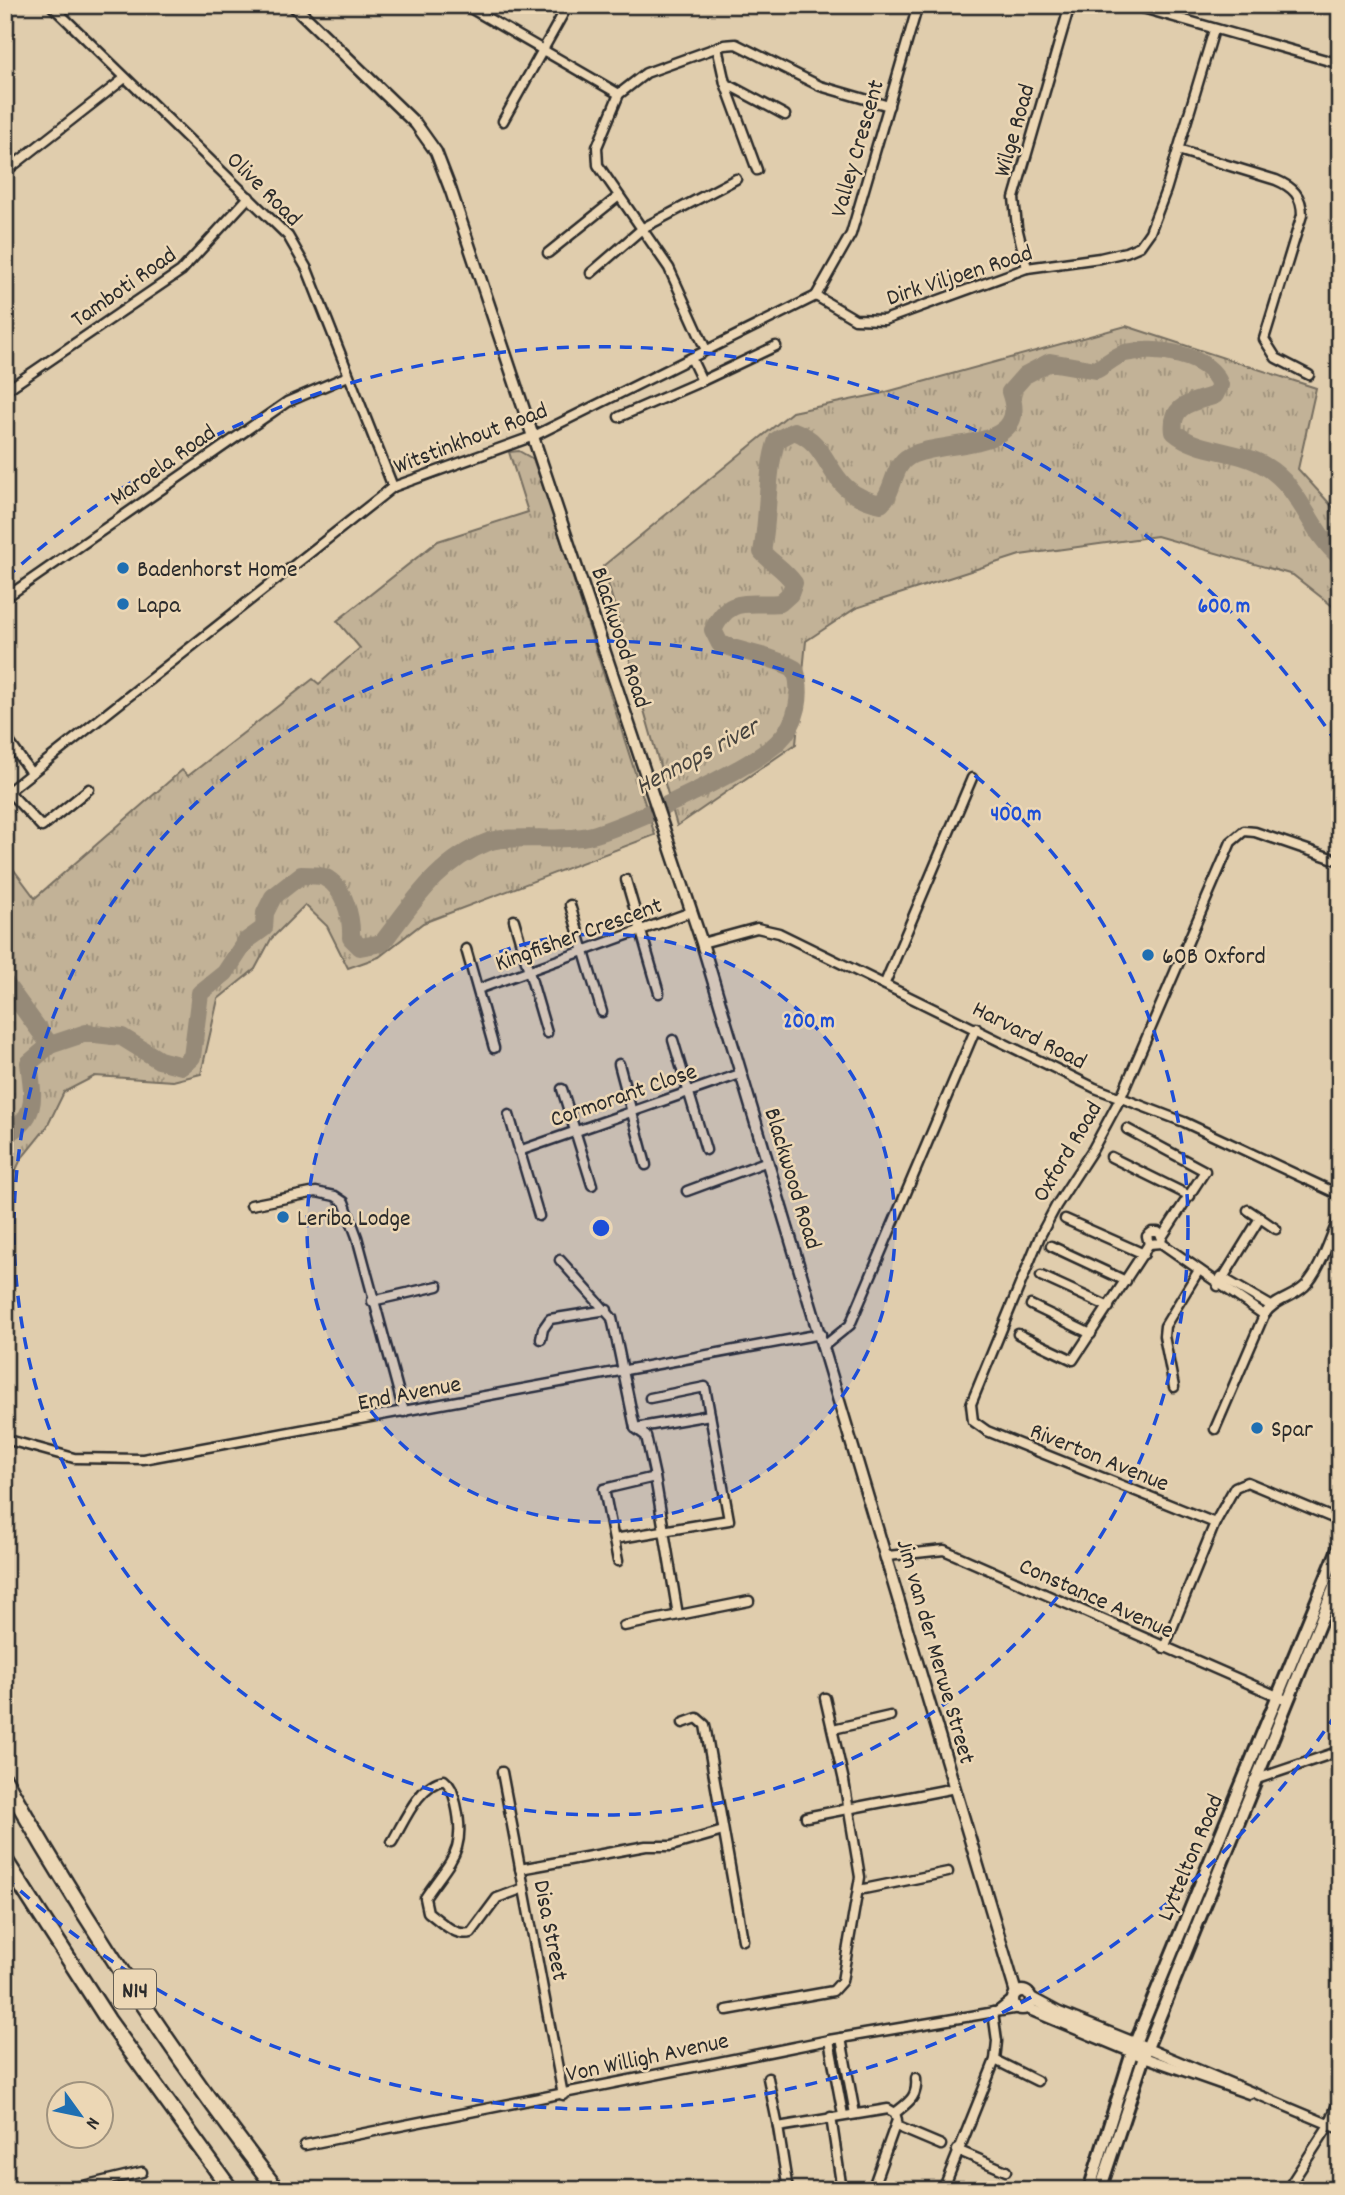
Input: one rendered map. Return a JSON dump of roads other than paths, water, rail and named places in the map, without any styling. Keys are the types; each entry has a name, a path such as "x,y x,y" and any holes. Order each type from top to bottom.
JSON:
{"highway":[{"name":"N14","path":"5,1780 38,1838 145,2003 241,2143 277,2190"},
{"name":"N14","path":"5,1860 108,2020 231,2190"}],"main road":[{"name":"Lyttelton Road","path":"1090,2190 1133,2048 1282,1698 1336,1579 1340,1544"},
{"name":"Lyttelton Road","path":"1100,2190 1146,2052 1254,1780 1282,1698"}],"street":[{"name":"Olive Road","path":"51,5 288,236 297,249 393,487"},
{"name":"Blackwood Road","path":"293,5 416,124 436,152 534,436 702,943 821,1334"},
{"path":"465,5 620,94"},
{"path":"503,121 568,5"},
{"name":"Valley Crescent","path":"816,296 851,234 918,5"},
{"name":"Wilge Road","path":"1027,268 1017,227 1014,198 1070,5"},
{"path":"1132,5 1340,64"},
{"name":"Dirk Viljoen Road","path":"816,296 855,319 876,321 1027,268 1100,258 1140,246 1155,220 1214,30"},
{"path":"706,350 669,268 600,171 596,154 620,94 646,73 717,47 736,44 830,90 888,106"},
{"path":"717,47 725,83 757,170"},
{"path":"5,172 125,78"},
{"path":"725,83 785,115"},
{"path":"1178,150 1276,180 1287,185 1299,198 1302,215 1264,340 1276,358 1309,374"},
{"path":"591,273 643,228 736,179"},
{"path":"548,253 619,196"},
{"name":"Tamboti Road","path":"5,391 181,271 248,197"},
{"name":"Witstinkhout Road","path":"7,793 393,487 534,436 816,296"},
{"path":"619,417 776,346"},
{"path":"691,358 702,381"},
{"name":"Maroela Road","path":"5,598 287,402 348,376"},
{"path":"5,736 31,773"},
{"path":"885,983 972,778"},
{"path":"7,793 42,827 89,789"},
{"name":"Oxford Road","path":"973,1421 970,1413 975,1391 1040,1236 1121,1097 1224,854 1236,835 1244,831 1255,832 1340,861"},
{"path":"626,880 659,993"},
{"path":"570,905 602,1012"},
{"name":"Kingfisher Crescent","path":"478,989 691,912"},
{"path":"514,920 547,1032"},
{"name":"Harvard Road","path":"702,943 748,930 768,929 885,983 1068,1075 1184,1122 1340,1195"},
{"path":"466,949 494,1048"},
{"path":"824,1346 850,1325 976,1028"},
{"path":"673,1040 706,1150"},
{"path":"619,1065 646,1165"},
{"name":"Cormorant Close","path":"519,1151 740,1074"},
{"path":"562,1089 592,1185"},
{"path":"509,1115 539,1216"},
{"path":"1127,1129 1203,1168 1203,1176 1161,1240 1155,1246 1149,1244"},
{"path":"1111,1157 1191,1196"},
{"path":"687,1191 768,1161"},
{"path":"251,1205 316,1192 340,1198 357,1237 372,1301 404,1412"},
{"path":"1248,1210 1276,1229"},
{"path":"1215,1429 1264,1315 1271,1306 1302,1289 1310,1281 1340,1216"},
{"path":"1218,1286 1260,1218"},
{"path":"1065,1219 1144,1254"},
{"path":"1018,1334 1069,1360 1075,1358 1144,1254 1152,1231 1158,1232 1161,1240 1211,1277 1218,1286 1264,1315"},
{"path":"1051,1246 1126,1281"},
{"path":"560,1260 607,1310 624,1370 635,1428 646,1436 678,1615"},
{"path":"1174,1387 1164,1336 1165,1326 1199,1270"},
{"path":"1041,1276 1109,1307"},
{"path":"1211,1277 1224,1277 1271,1306"},
{"path":"372,1301 438,1286"},
{"path":"1031,1305 1091,1334"},
{"path":"541,1339 543,1329 550,1319 607,1310"},
{"name":"Jim van der Merwe Street","path":"821,1334 1022,2000"},
{"name":"End Avenue","path":"5,1439 74,1458 143,1459 821,1334"},
{"path":"614,1539 729,1520 705,1387 650,1398"},
{"path":"635,1428 710,1416"},
{"name":"Riverton Avenue","path":"973,1421 1005,1439 1215,1523"},
{"path":"618,1561 604,1489 655,1477"},
{"path":"1164,1648 1215,1523 1230,1493 1241,1484 1247,1482 1258,1485 1340,1521"},
{"name":"Constance Avenue","path":"888,1556 944,1550 1282,1698"},
{"path":"625,1626 749,1601"},
{"path":"727,2010 824,1993 839,1987 859,1890 859,1867 825,1698"},
{"path":"833,1729 890,1716"},
{"path":"682,1723 697,1718 705,1725 743,1940"},
{"path":"1254,1780 1340,1751"},
{"name":"Disa Street","path":"502,1772 563,2095"},
{"path":"391,1842 421,1795 433,1784 444,1780 452,1789 461,1837 458,1848 425,1898 428,1912 454,1931 471,1933 497,1898 524,1888"},
{"path":"806,1817 956,1788"},
{"path":"520,1869 646,1846 671,1846 723,1831"},
{"path":"859,1890 948,1871"},
{"path":"1022,2000 1133,2048 1340,2129"},
{"name":"Von Willigh Avenue","path":"305,2145 829,2040 995,2012 1022,2000"},
{"path":"943,2190 995,2060 995,2012"},
{"path":"841,2038 855,2114"},
{"path":"829,2040 843,2115"},
{"path":"995,2060 1037,2081"},
{"path":"768,2078 788,2190"},
{"path":"895,2113 912,2101 917,2089 916,2078"},
{"path":"1287,2190 1329,2124 1340,2097"},
{"path":"778,2127 888,2109 895,2113"},
{"path":"872,2190 896,2126 895,2113"},
{"path":"831,2118 842,2190"},
{"path":"896,2126 941,2146"},
{"path":"957,2150 1006,2171"},
{"path":"65,2190 142,2172"}],"waterway":[{"name":"Hennops river","path":"5,1135 24,1121 29,1113 32,1096 29,1063 50,1045 86,1033 122,1037 159,1060 182,1066 192,1057 200,993 225,973 246,941 264,928 265,913 273,897 301,875 324,877 337,888 346,904 351,938 360,947 382,943 428,885 470,850 497,840 577,838 605,831 716,781 778,742 790,726 797,708 799,688 795,669 720,644 713,630 719,619 733,607 740,604 780,603 790,594 794,583 762,552 773,452 777,440 794,431 817,447 848,490 881,504 900,465 910,456 997,435 1008,425 1013,412 1010,392 1025,375 1050,362 1096,370 1125,353 1151,351 1180,355 1205,366 1214,374 1220,385 1215,395 1180,410 1174,422 1174,432 1194,444 1254,461 1277,475 1288,485 1320,535 1340,557"},
{"path":"5,983 50,1045"}],"place":[{"name":"Badenhorst Home","path":"123,568"},
{"name":"Lapa","path":"123,604"},
{"name":"60B Oxford","path":"1148,955"},
{"name":"Leriba Lodge","path":"283,1217"},
{"name":"Spar","path":"1257,1428"}]}
